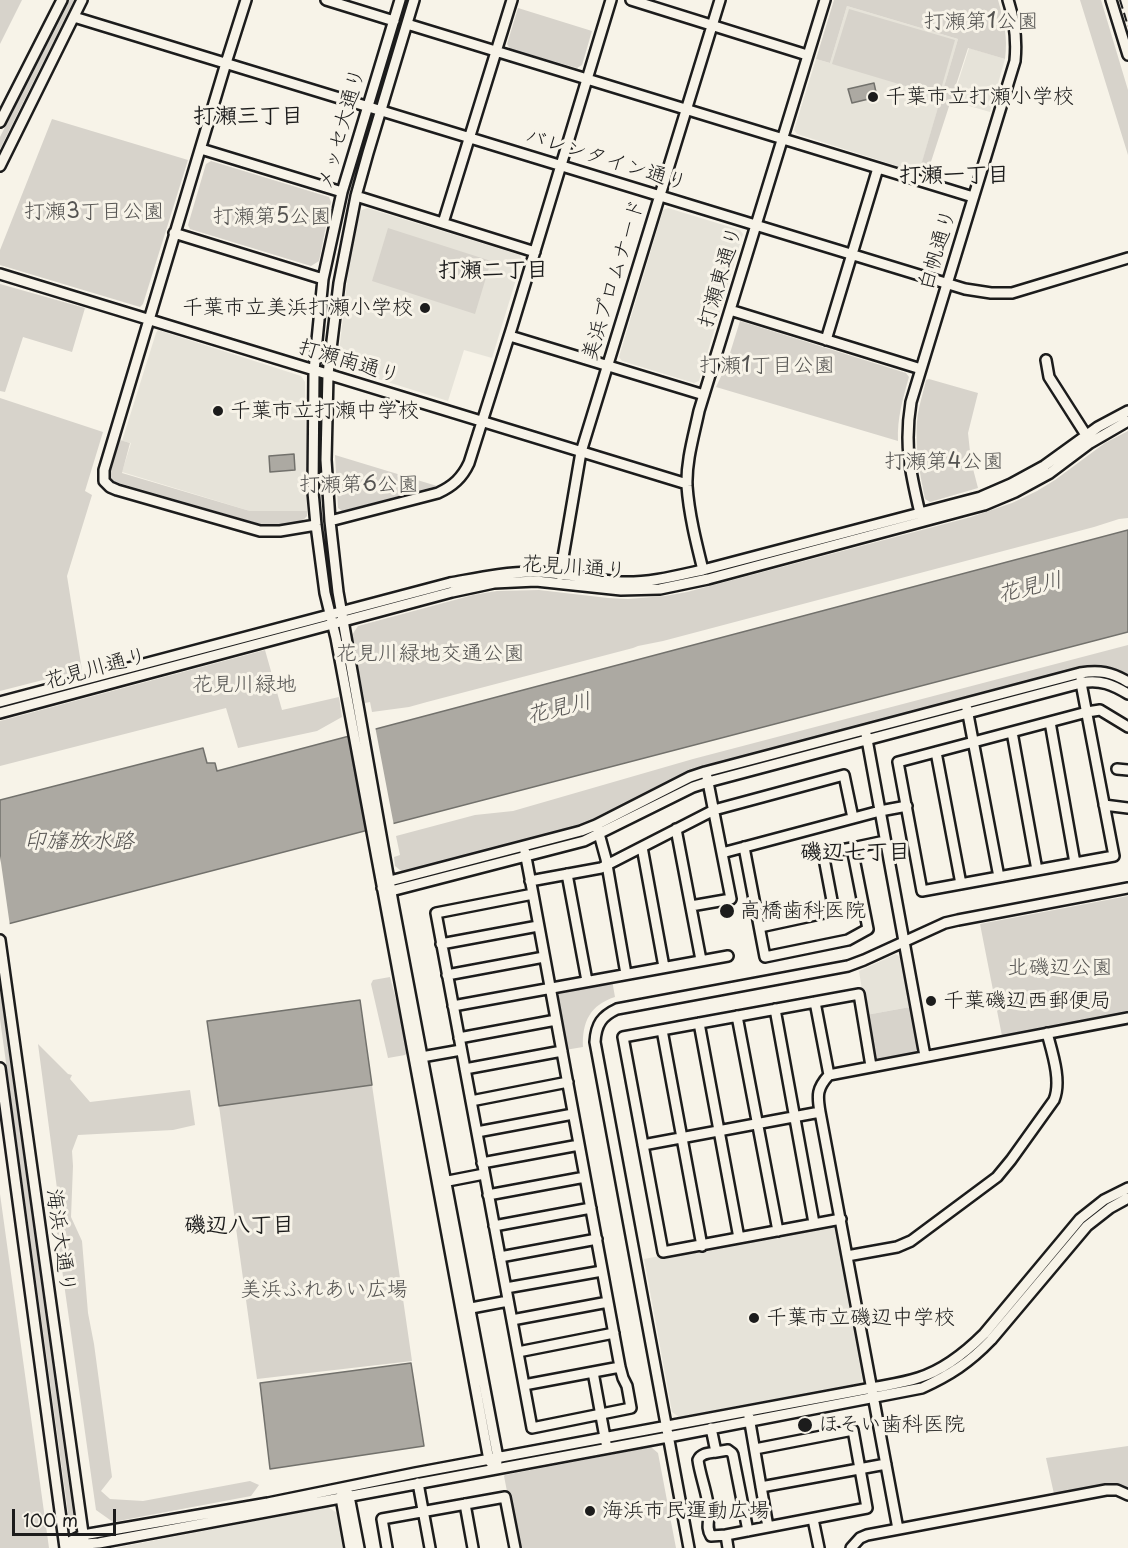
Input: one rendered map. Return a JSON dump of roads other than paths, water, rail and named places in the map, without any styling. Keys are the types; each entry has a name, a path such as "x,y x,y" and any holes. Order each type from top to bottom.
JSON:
{"street":[{"path":"0,122 62,0"},
{"path":"0,166 82,0"},
{"path":"246,0 148,320 104,470 104,481 117,490 260,531 280,531 316,525"},
{"path":"326,0 394,21"},
{"name":"メッセ大通り","path":"356,721 326,593 316,525 313,492 314,370 323,279 342,192 400,0"},
{"name":"メッセ大通り","path":"356,721 330,521 326,460 328,374 339,283 356,196 414,0"},
{"path":"443,223 512,0"},
{"path":"330,521 438,493 449,488 465,472 510,336 611,0"},
{"path":"631,0 807,55"},
{"name":"美浜プロムナード","path":"560,575 581,452 720,0"},
{"name":"打瀬東通り","path":"703,570 692,526 687,484 692,446 704,395 825,0"},
{"name":"白帆通り","path":"920,513 911,476 907,436 911,402 1015,61 1015,29 1008,0"},
{"path":"1111,0 1128,55"},
{"name":"バレンタイン通り","path":"74,17 978,292 1012,293 1128,258"},
{"path":"407,24 973,197"},
{"path":"201,149 342,192"},
{"path":"826,340 878,168"},
{"path":"356,196 535,252"},
{"path":"174,234 323,279"},
{"name":"打瀬南通り","path":"0,274 687,484"},
{"path":"730,310 921,369"},
{"path":"510,336 704,395"},
{"path":"1046,360 1050,377 1086,435"},
{"name":"花見川通り","path":"0,714 450,583 492,575 534,572 621,582 661,580 981,497 1044,466 1098,427 1128,411"},
{"name":"花見川通り","path":"343,616 494,583 536,581 621,590 643,590 660,589 708,579 984,505 1050,474 1090,442 1128,421"},
{"name":"花見川通り","path":"0,702 332,619"},
{"path":"388,887 581,831 705,771 1080,673 1106,672 1128,682"},
{"path":"1080,673 1082,683 1087,712 1104,805 1114,856 922,891 898,762 1087,712 1100,710 1128,727"},
{"path":"388,887 526,857 584,841 693,787 708,782 1089,681 1112,685 1128,694"},
{"path":"965,704 999,877"},
{"path":"356,721 495,1468"},
{"path":"1050,722 1075,862"},
{"path":"865,729 925,1056"},
{"path":"1012,732 1037,870"},
{"path":"936,752 961,884"},
{"path":"1117,769 1128,770"},
{"path":"691,906 731,899 705,771"},
{"path":"530,881 601,868 714,810 844,775 853,818"},
{"path":"1104,805 1128,808"},
{"path":"722,853 880,811 907,806"},
{"path":"596,825 626,974"},
{"path":"676,829 701,960"},
{"path":"760,927 834,911 823,853 885,841"},
{"path":"524,846 533,894 538,926 620,1367 627,1386 631,1408 532,1428 436,913 533,894"},
{"path":"744,847 765,957 848,940 868,929 852,848"},
{"path":"642,848 664,967"},
{"path":"567,874 587,981"},
{"path":"689,1548 595,1042 597,1028 607,1014 617,1009 848,966 945,923 1128,888"},
{"path":"441,944 538,926"},
{"name":"海浜大通り","path":"0,940 84,1542"},
{"path":"453,1006 728,956"},
{"path":"447,975 544,957"},
{"path":"841,1219 663,1252 623,1037 859,994 872,1066"},
{"path":"815,1002 829,1075"},
{"path":"775,1009 814,1223"},
{"path":"737,1016 778,1231"},
{"path":"898,1529 820,1112 819,1091 829,1075 1128,1018"},
{"path":"459,1038 556,1020"},
{"path":"699,1023 739,1238"},
{"path":"662,1030 702,1245"},
{"path":"847,1256 897,1247 911,1241 991,1182 1005,1169 1056,1094 1057,1083 1047,1033"},
{"path":"419,1058 461,1050"},
{"path":"465,1069 562,1051"},
{"name":"海浜大通り","path":"0,1068 65,1546"},
{"path":"471,1101 568,1082"},
{"path":"643,1145 820,1112"},
{"path":"477,1132 573,1114"},
{"path":"482,1163 579,1146"},
{"path":"441,1182 484,1174"},
{"path":"488,1195 585,1177"},
{"path":"873,1393 919,1378 937,1370 963,1353 984,1334 1080,1219 1104,1200 1128,1188"},
{"path":"345,1494 493,1459 606,1443 873,1393 922,1388 963,1366 991,1340 1087,1226 1110,1208 1128,1198"},
{"path":"494,1226 591,1208"},
{"path":"500,1257 597,1239"},
{"path":"506,1288 602,1271"},
{"path":"465,1309 508,1301"},
{"path":"512,1320 608,1302"},
{"path":"518,1352 614,1333"},
{"path":"524,1385 620,1367"},
{"path":"593,1372 606,1443"},
{"path":"667,1432 711,1428 749,1416"},
{"path":"749,1416 768,1527"},
{"path":"711,1428 716,1452"},
{"path":"748,1531 734,1455 728,1450 700,1456 698,1463 709,1512 707,1524 709,1534 714,1537 748,1531 867,1508 853,1430 755,1449"},
{"path":"65,1546 165,1525 418,1483 606,1443"},
{"path":"761,1487 886,1464"},
{"path":"418,1483 430,1548"},
{"path":"851,1548 860,1538 867,1535 898,1529 1106,1490 1117,1490 1128,1495"},
{"path":"345,1494 350,1548"},
{"path":"345,1494 359,1548"},
{"path":"387,1548 382,1519 505,1497 515,1548"},
{"path":"465,1504 473,1548"},
{"path":"813,1518 819,1548"},
{"path":"726,1535 728,1548"}],"water":[{"path":"874,83 877,97 852,103 848,89"},
{"path":"294,454 295,470 270,472 269,456"},
{"name":"印旛放水路","path":"1128,530 1128,632 0,926 0,800 203,748 207,763 215,763 217,771"},
{"path":"360,1000 372,1085 219,1106 207,1021"},
{"path":"411,1363 424,1446 270,1469 260,1383"}],"railway":[{"path":"1120,0 1128,26"}],"place":[{"name":"千葉市立打瀬小学校","path":"873,97"},
{"name":"千葉市立美浜打瀬小学校","path":"425,308"},
{"name":"千葉市立打瀬中学校","path":"218,411"},
{"name":"高橋歯科医院","path":"727,911"},
{"name":"千葉磯辺西郵便局","path":"931,1001"},
{"name":"千葉市立磯辺中学校","path":"754,1318"},
{"name":"ほそい歯科医院","path":"805,1425"},
{"name":"海浜市民運動広場","path":"590,1511"}],"district":[{"name":"打瀬三丁目","path":"248,117"},
{"name":"打瀬一丁目","path":"954,176"},
{"name":"打瀬二丁目","path":"493,271"},
{"name":"磯辺七丁目","path":"855,853"},
{"name":"磯辺八丁目","path":"239,1226"}],"park label":[{"name":"打瀬第1公園","path":"981,22"},
{"name":"打瀬3丁目公園","path":"94,212"},
{"name":"打瀬第5公園","path":"272,217"},
{"name":"打瀬1丁目公園","path":"767,366"},
{"name":"打瀬第4公園","path":"944,462"},
{"name":"打瀬第6公園","path":"359,485"},
{"name":"花見川緑地交通公園","path":"430,654"},
{"name":"花見川緑地","path":"244,685"},
{"name":"北磯辺公園","path":"1060,968"},
{"name":"美浜ふれあい広場","path":"324,1290"}],"water label":[{"name":"花見川","path":"1030,588"},
{"name":"花見川","path":"559,709"}]}
